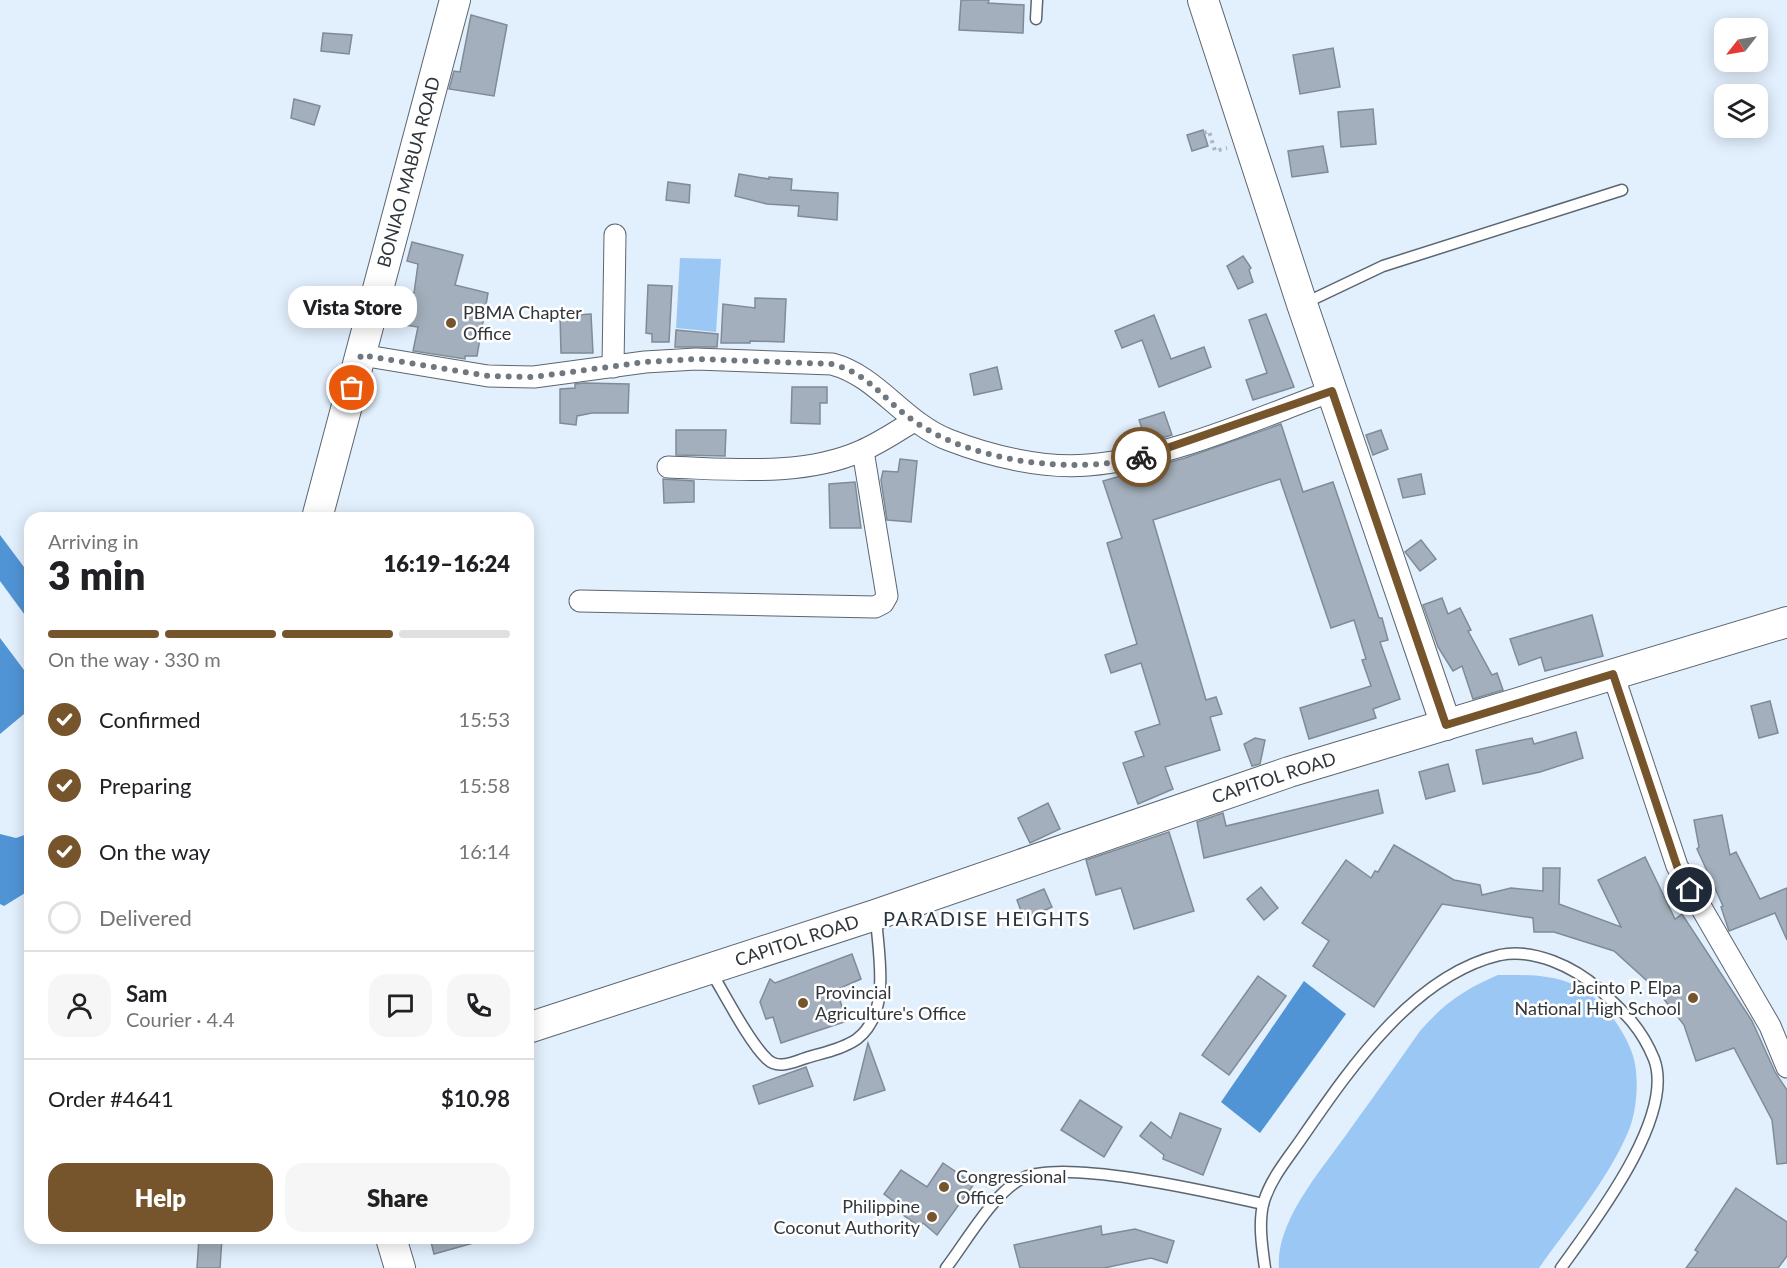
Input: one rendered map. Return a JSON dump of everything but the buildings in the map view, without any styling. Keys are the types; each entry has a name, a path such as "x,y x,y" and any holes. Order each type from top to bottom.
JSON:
{"main road":[{"name":"BONIAO MABUA ROAD","path":"319,512 455,0"},
{"path":"1203,0 1302,304 1446,725"},
{"name":"CAPITOL ROAD","path":"534,1026 875,915 1184,806 1787,622"},
{"path":"393,1244 400,1268"}],"street":[{"path":"613,367 615,235"},
{"path":"361,355 488,376 534,377 645,362 696,359 832,364 852,369 914,422 947,440 986,452 1047,464 1086,465 1137,458 1332,391"},
{"path":"668,467 793,468 824,464 863,451 914,422"},
{"path":"580,600 876,607 883,603 887,596 863,451"},
{"path":"1613,674 1677,866 1770,1026 1787,1067"}],"lane":[{"path":"1036,19 1037,0"},
{"path":"1302,304 1383,266 1622,190"},
{"path":"710,970 767,1059 775,1064 784,1065 839,1048 864,1032 877,1003 880,963 875,915"},
{"path":"1265,1268 1261,1243 1263,1204 1279,1172 1329,1100 1365,1054 1411,1003 1444,980 1500,956 1527,953 1581,973 1632,1018 1655,1061 1656,1102 1642,1142 1593,1224 1561,1268"},
{"path":"946,1268 990,1207 1023,1178 1060,1170 1118,1177 1263,1204"}],"shaded area":[{"path":"680,258 721,259 716,332 676,328"},
{"path":"0,535 24,567 24,614 0,581"},
{"path":"0,638 24,670 24,714 0,734"},
{"path":"0,834 16,838 24,835 24,894 4,906 0,904"},
{"path":"1498,975 1553,978 1570,983 1590,994 1608,1012 1622,1032 1632,1053 1636,1071 1634,1112 1629,1130 1588,1201 1539,1268 1279,1268 1280,1250 1285,1231 1304,1194 1420,1031 1455,998"},
{"path":"1304,981 1346,1014 1260,1133 1221,1102"}],"way so far":[{"path":"352,388 361,355 488,376 534,377 645,362 696,359 832,364 852,369 914,422 947,440 986,452 1047,464 1066,465 1086,465 1141,457"}],"place":[{"name":"PBMA Chapter Office","path":"451,323"},
{"name":"Vista Store","path":"352,388"},
{"name":"Jacinto P. Elpa National High School","path":"1693,998"},
{"name":"Provincial Agriculture's Office","path":"803,1003"},
{"name":"Congressional Office","path":"944,1187"},
{"name":"Philippine Coconut Authority","path":"932,1217"}],"district":[{"name":"PARADISE HEIGHTS","path":"987,919"}],"route":[{"path":"1141,457 1332,391 1446,725 1613,674 1677,866 1690,890"}]}
